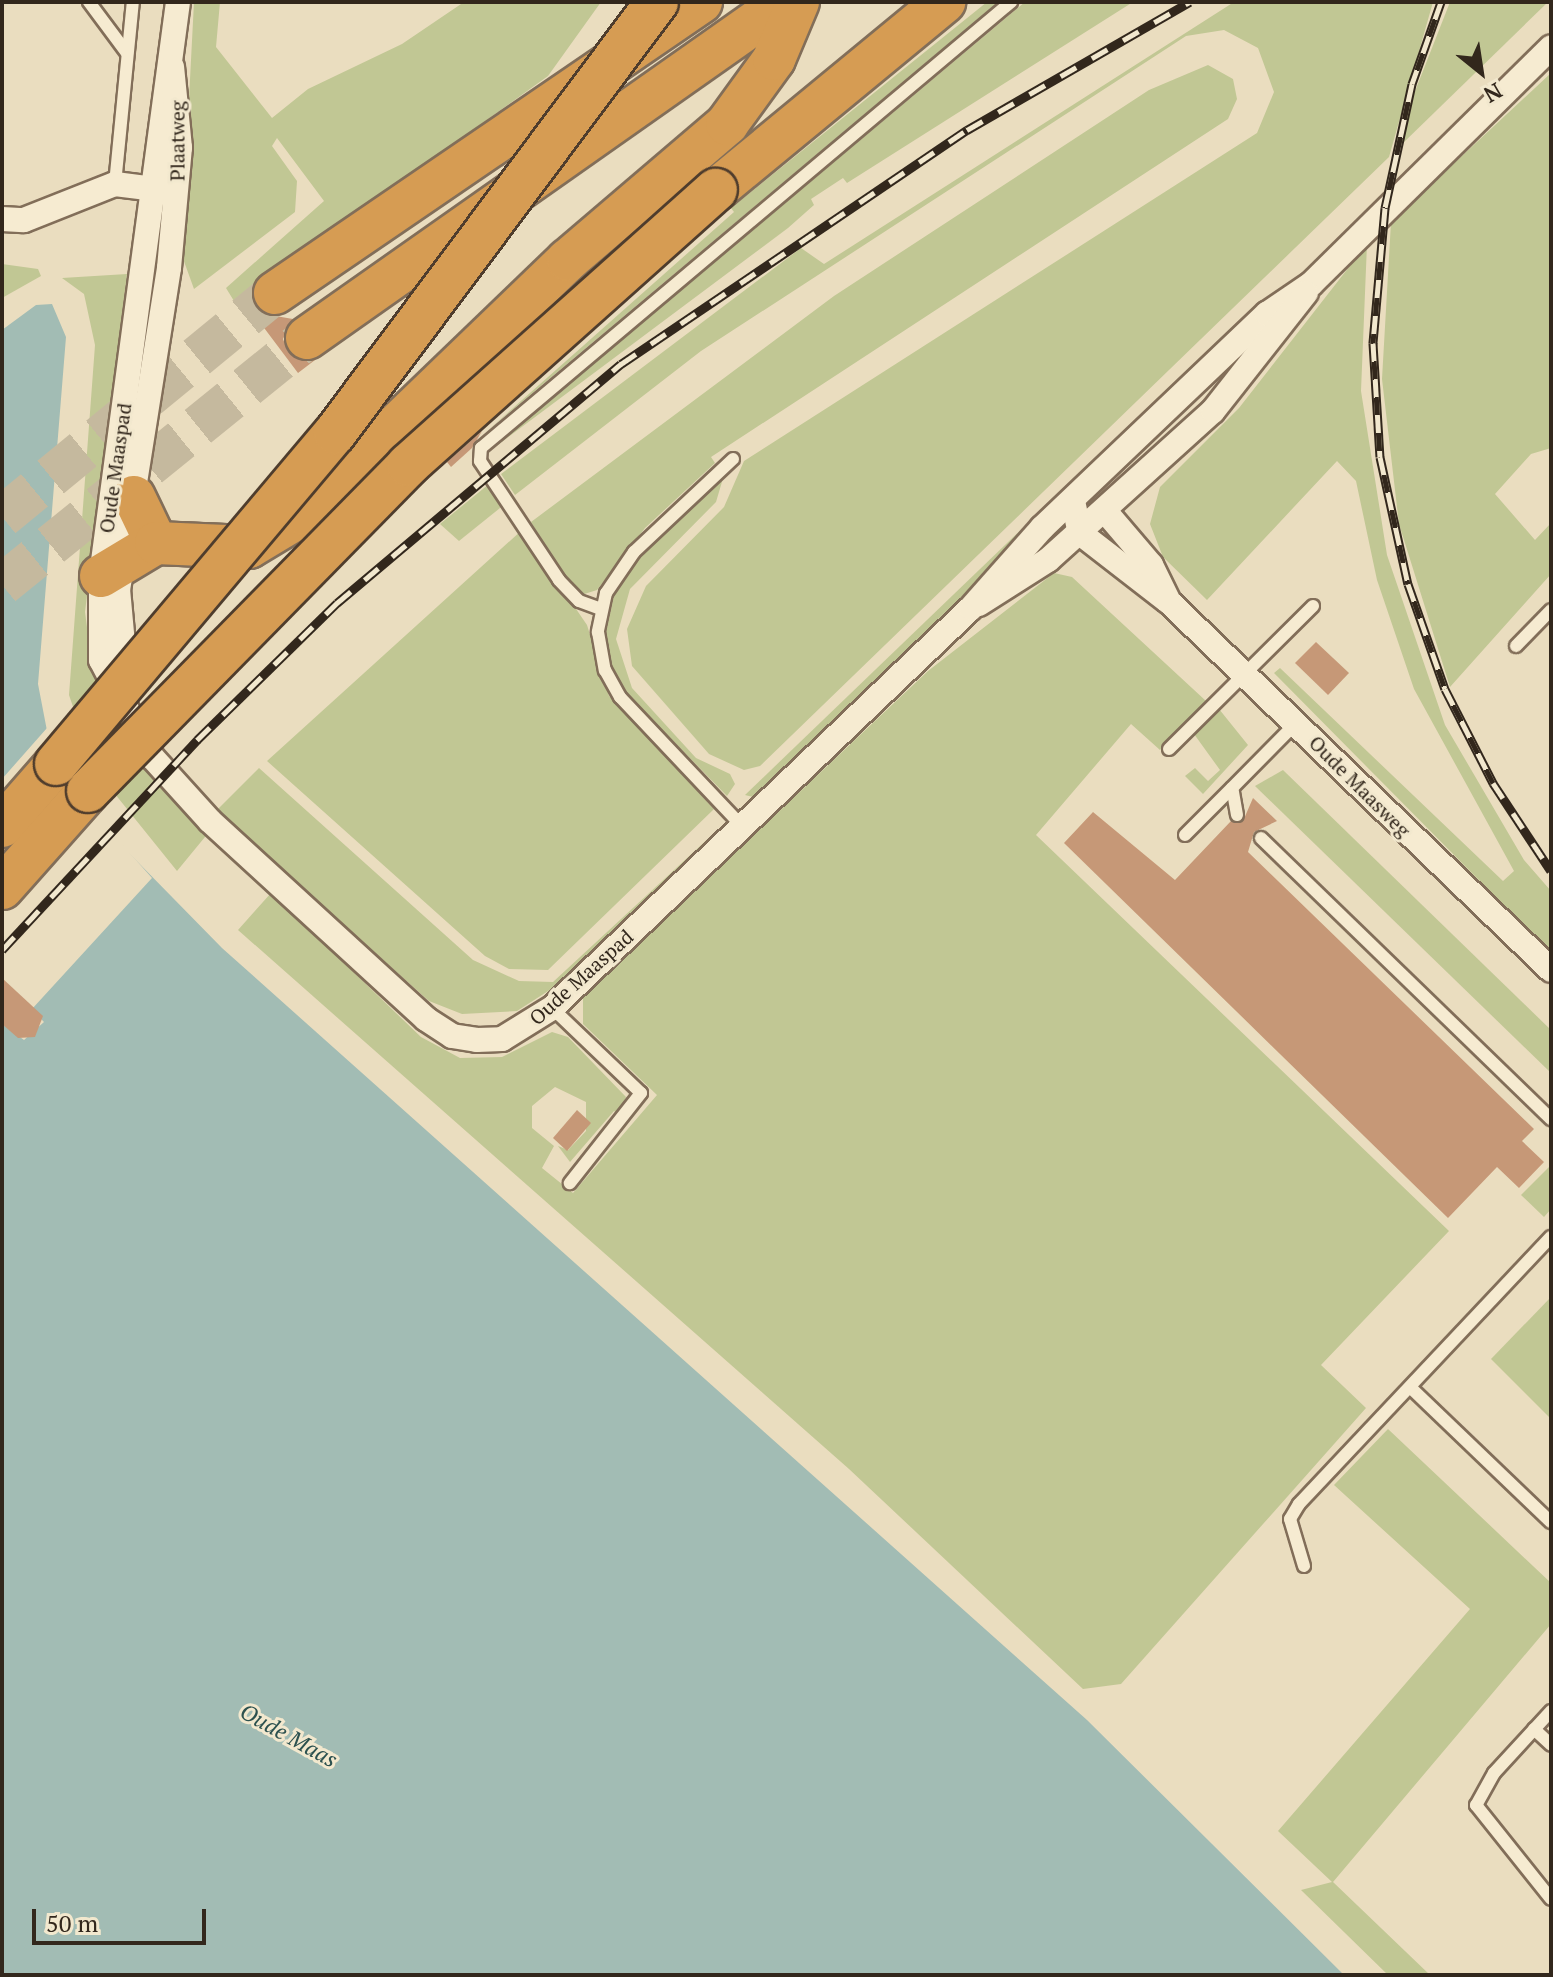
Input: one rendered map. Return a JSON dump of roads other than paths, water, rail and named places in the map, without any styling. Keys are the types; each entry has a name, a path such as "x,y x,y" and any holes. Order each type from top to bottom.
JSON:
{"highway":[{"path":"2,826 335,433 657,2"},
{"path":"275,293 701,2"},
{"path":"307,338 784,2"},
{"path":"134,497 127,560 228,549 282,531 568,260 727,124 774,59 798,2"},
{"path":"2,888 312,558 550,333 716,190 944,2"}],"street":[{"name":"Plaatweg","path":"148,188 171,61 178,2"},
{"path":"1073,501 1267,314 1311,284 1551,47"},
{"name":"Plaatweg","path":"2,219 24,220 115,184 177,192 180,108 171,61"},
{"name":"Oude Maaspad","path":"148,188 121,426 127,560 119,658 142,737 167,777 210,821 452,1036 502,1039 552,1008 971,608 1073,501"},
{"name":"Oude Maaspad","path":"134,497 147,429 177,192"},
{"path":"1073,501 1080,533 1213,411 1282,332 1311,284"},
{"path":"1073,501 1105,511"},
{"name":"Oude Maasweg","path":"1105,511 1151,565 1169,602"},
{"name":"Oude Maaspad","path":"971,608 1080,533"},
{"name":"Oude Maasweg","path":"1080,533 1169,602 1551,970"}],"lane":[{"path":"89,2 127,53"},
{"path":"115,184 133,2"},
{"path":"601,609 579,601 559,580 480,461 481,448 1011,2"},
{"path":"121,426 147,429"},
{"path":"733,459 649,533 601,609 599,646 611,684 742,826"},
{"path":"1169,749 1313,606"},
{"path":"1516,646 1551,610"},
{"path":"1185,835 1296,723"},
{"path":"1232,788 1237,815"},
{"path":"1261,838 1551,1119"},
{"path":"552,1008 641,1093 570,1183"},
{"path":"1304,1566 1290,1519 1551,1237"},
{"path":"1410,1387 1551,1522"},
{"path":"1551,1711 1476,1805 1551,1899"},
{"path":"1534,1729 1551,1745"}],"water":[{"name":"Oude Maas","path":"52,304 66,337 38,684 53,762 74,797 222,948 1087,1720 1344,1975 2,1975 2,1024 24,1040 44,1022 2,978 2,330 36,305"}],"tunnel":[{"path":"2,517 275,293"},
{"path":"2,585 307,338"}],"railway":[{"path":"2,950 197,740 337,603 621,364 967,130 1190,2"},
{"path":"1441,2 1412,84 1385,208 1373,343 1380,457 1408,584 1445,689 1493,783 1551,871"}]}
